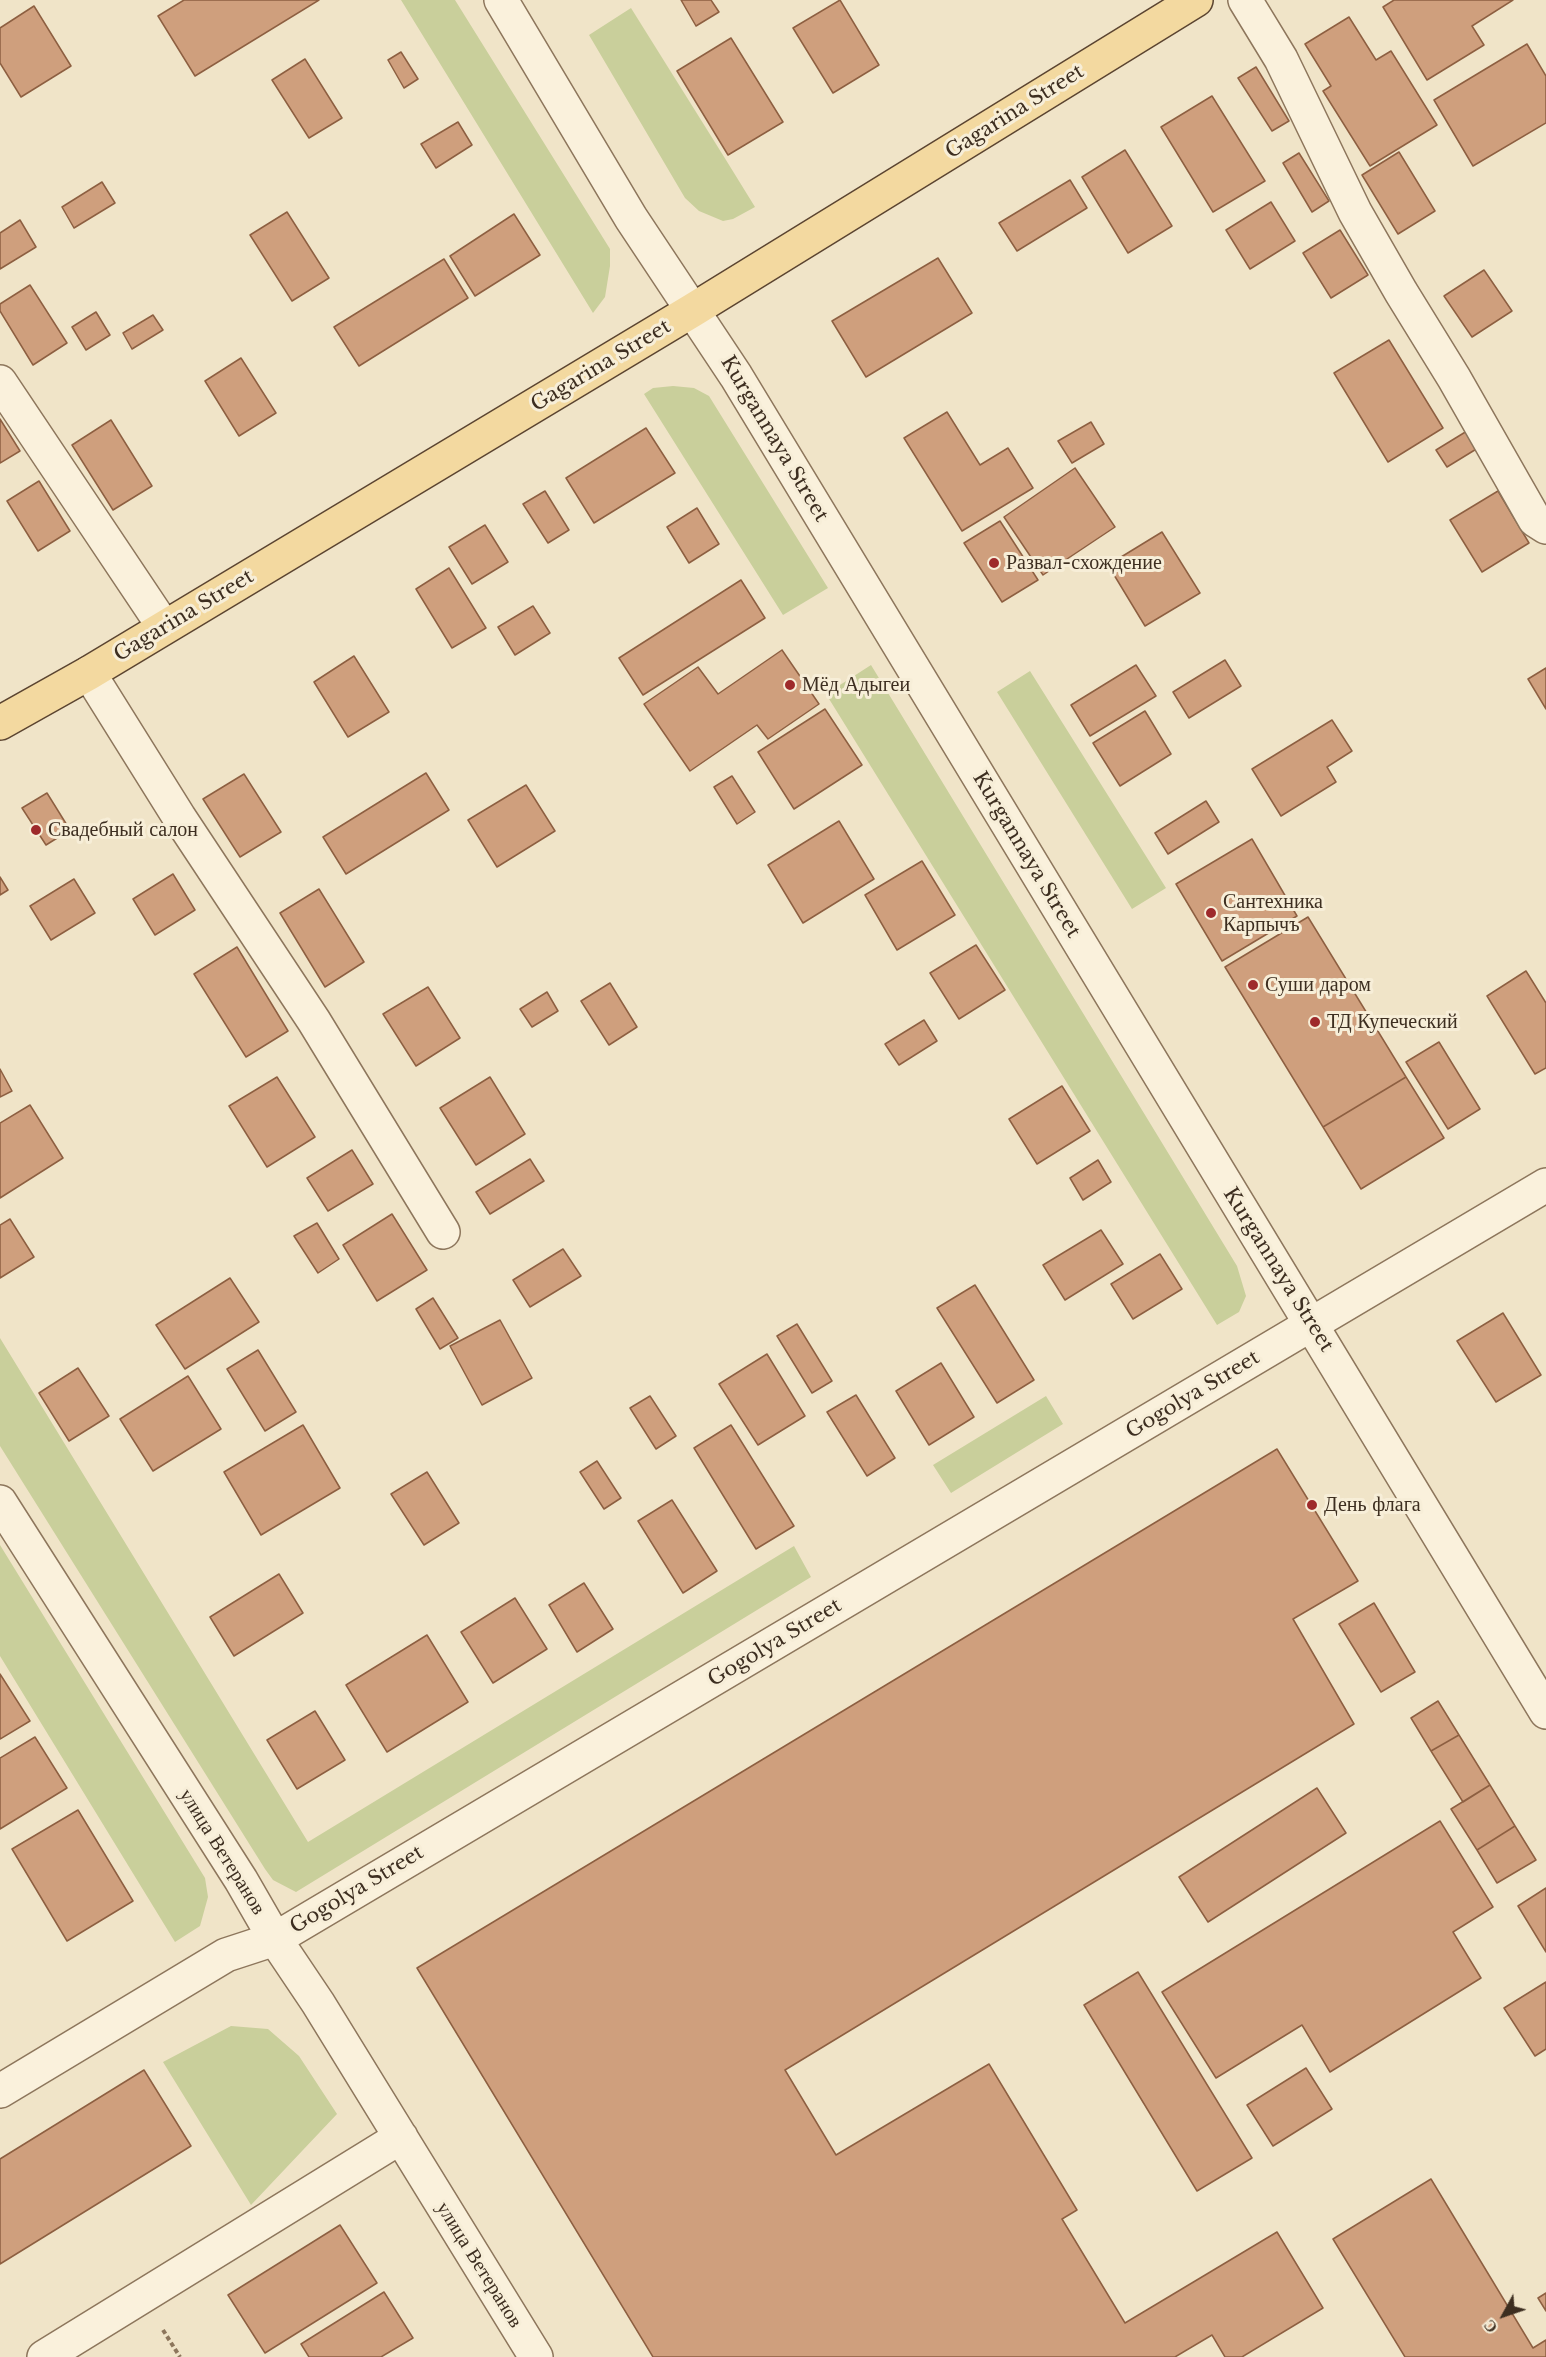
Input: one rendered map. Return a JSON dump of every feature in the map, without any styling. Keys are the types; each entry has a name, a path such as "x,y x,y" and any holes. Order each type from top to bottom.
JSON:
{"main road":[{"name":"Gagarina Street","path":"0,723 89,673 693,310 1196,0"}],"street":[{"name":"Kurgannaya Street","path":"501,0 631,218 736,376 1546,1712"},
{"path":"1245,0 1281,59 1355,212 1535,520 1546,527"},
{"path":"0,382 164,627"},
{"path":"89,673 179,817 314,1021 443,1232"},
{"name":"Gogolya Street","path":"0,2091 226,1955 275,1939 1546,1185"},
{"name":"улица Ветеранов","path":"0,1502 241,1880 275,1939 318,2003 536,2357"},
{"path":"44,2357 401,2137"}],"green space":[{"path":"401,0 455,0 610,249 605,297 593,313"},
{"path":"631,8 755,207 733,219 723,221 699,211 685,198 589,35"},
{"path":"673,386 694,388 709,396 828,588 783,615 644,394 653,388"},
{"path":"871,665 1237,1266 1246,1296 1239,1312 1217,1325 826,694"},
{"path":"1030,671 1166,888 1132,909 997,692"},
{"path":"0,1338 308,1842 794,1546 811,1577 296,1892 273,1880 265,1869 0,1446"},
{"path":"1046,1396 1063,1424 951,1493 933,1465"},
{"path":"0,1545 205,1878 208,1897 200,1926 175,1942 0,1656"},
{"path":"231,2026 268,2029 299,2056 337,2114 251,2205 163,2062"}],"building":[{"path":"184,0 319,0 195,76 158,16"},
{"path":"681,0 711,0 719,12 696,26"},
{"path":"840,0 879,65 833,93 793,28"},
{"path":"1394,0 1513,0 1472,26 1484,45 1427,80 1383,7"},
{"path":"34,6 71,66 21,97 0,63 0,28"},
{"path":"1349,17 1376,60 1391,51 1437,125 1370,166 1323,91 1331,86 1305,44"},
{"path":"731,38 783,122 728,155 677,71"},
{"path":"1527,44 1546,76 1546,123 1473,166 1434,100"},
{"path":"401,52 418,79 404,88 388,60"},
{"path":"305,59 342,118 309,138 272,80"},
{"path":"1256,67 1289,121 1272,131 1238,78"},
{"path":"1212,96 1265,181 1213,212 1161,127"},
{"path":"458,122 472,145 436,168 421,144"},
{"path":"1125,150 1172,226 1128,253 1082,177"},
{"path":"1399,152 1435,211 1398,234 1362,175"},
{"path":"1299,153 1329,201 1312,212 1283,163"},
{"path":"1070,180 1087,208 1017,251 999,223"},
{"path":"102,182 115,203 74,228 62,207"},
{"path":"1271,202 1295,241 1250,269 1226,230"},
{"path":"287,212 329,278 292,301 250,235"},
{"path":"514,214 540,255 475,296 450,256"},
{"path":"20,220 36,247 0,269 0,233"},
{"path":"1340,230 1368,275 1331,298 1303,253"},
{"path":"938,258 972,313 866,377 832,321"},
{"path":"444,259 468,298 359,366 334,327"},
{"path":"1484,270 1512,311 1472,337 1444,296"},
{"path":"30,285 67,343 33,365 0,311 0,304"},
{"path":"96,312 110,335 86,350 72,327"},
{"path":"153,315 163,330 132,349 123,333"},
{"path":"1389,340 1443,428 1388,462 1334,373"},
{"path":"241,358 276,413 239,436 205,381"},
{"path":"947,412 980,465 1008,448 1033,488 962,531 904,438"},
{"path":"0,419 20,451 0,463"},
{"path":"111,420 152,486 113,510 72,445"},
{"path":"1091,422 1104,444 1072,463 1058,441"},
{"path":"646,428 675,473 594,523 566,478"},
{"path":"1467,431 1478,448 1447,467 1436,450"},
{"path":"1075,468 1115,527 1043,575 1004,517"},
{"path":"39,481 70,531 38,551 7,501"},
{"path":"545,491 569,530 548,543 523,504"},
{"path":"1498,491 1529,543 1482,572 1450,520"},
{"path":"697,508 719,544 689,563 667,527"},
{"path":"1000,521 1038,580 1002,602 964,543"},
{"path":"485,525 508,562 472,584 449,547"},
{"path":"1162,532 1200,593 1145,626 1108,565"},
{"path":"449,568 486,628 452,648 416,589"},
{"path":"741,580 765,618 643,695 619,658"},
{"path":"533,606 550,633 515,655 498,627"},
{"path":"782,650 819,704 768,739 757,725 690,771 644,704 698,667 718,694"},
{"path":"354,656 389,712 348,737 314,682"},
{"path":"1225,660 1241,686 1189,718 1173,692"},
{"path":"1136,665 1156,696 1090,736 1071,705"},
{"path":"1546,668 1546,709 1528,679"},
{"path":"825,709 862,765 794,809 758,752"},
{"path":"1145,711 1171,754 1120,786 1093,743"},
{"path":"1332,720 1352,751 1327,767 1336,782 1281,816 1252,769"},
{"path":"426,773 449,810 346,874 323,837"},
{"path":"244,774 281,832 240,857 203,799"},
{"path":"732,776 755,812 737,824 714,787"},
{"path":"526,785 555,831 497,867 468,820"},
{"path":"47,793 70,830 46,845 22,808"},
{"path":"1206,801 1219,822 1168,854 1155,833"},
{"path":"839,821 874,879 803,923 768,865"},
{"path":"1252,839 1297,916 1222,961 1176,884"},
{"path":"922,861 955,915 897,950 865,895"},
{"path":"173,874 195,910 155,935 133,899"},
{"path":"0,877 8,890 0,895"},
{"path":"74,879 95,913 51,940 30,906"},
{"path":"319,889 364,962 325,987 280,913"},
{"name":"ТД Купеческий","path":"1308,917 1406,1077 1323,1127 1225,967"},
{"path":"976,945 1005,990 959,1019 930,973"},
{"path":"237,947 288,1031 246,1057 194,974"},
{"path":"1526,971 1546,1003 1546,1068 1535,1074 1487,996"},
{"path":"610,983 637,1027 609,1045 581,1001"},
{"path":"428,987 460,1038 416,1066 383,1014"},
{"path":"547,992 558,1011 532,1027 520,1009"},
{"path":"924,1020 937,1041 899,1065 885,1044"},
{"path":"1439,1042 1480,1109 1448,1129 1406,1062"},
{"path":"0,1069 12,1091 0,1097"},
{"path":"277,1077 315,1137 267,1167 229,1106"},
{"path":"490,1077 525,1134 476,1165 440,1108"},
{"path":"1406,1077 1444,1138 1361,1189 1323,1127"},
{"path":"1062,1086 1090,1131 1037,1164 1009,1119"},
{"path":"30,1105 63,1158 0,1198 0,1123"},
{"path":"352,1150 373,1184 328,1211 307,1178"},
{"path":"530,1159 544,1181 490,1214 476,1192"},
{"path":"1098,1160 1111,1182 1083,1200 1070,1178"},
{"path":"392,1214 427,1270 377,1301 343,1245"},
{"path":"10,1219 34,1257 0,1278 0,1225"},
{"path":"317,1223 339,1259 318,1273 294,1236"},
{"path":"1101,1230 1123,1264 1065,1300 1043,1265"},
{"path":"563,1249 581,1276 530,1307 513,1280"},
{"path":"1160,1254 1182,1289 1133,1319 1111,1284"},
{"path":"230,1278 259,1322 185,1369 156,1325"},
{"path":"975,1285 1034,1380 997,1403 937,1308"},
{"path":"433,1298 458,1338 440,1349 416,1309"},
{"path":"1503,1313 1541,1375 1496,1402 1457,1341"},
{"path":"500,1320 532,1378 482,1405 450,1346"},
{"path":"797,1324 832,1381 812,1393 777,1336"},
{"path":"258,1350 296,1412 265,1431 227,1369"},
{"path":"767,1354 805,1416 758,1445 719,1384"},
{"path":"941,1363 974,1417 929,1445 896,1391"},
{"path":"78,1368 109,1416 69,1441 39,1393"},
{"path":"188,1376 221,1429 153,1471 120,1419"},
{"path":"856,1395 895,1458 867,1476 827,1412"},
{"path":"650,1396 676,1436 656,1449 630,1408"},
{"path":"303,1425 340,1488 261,1535 224,1472"},
{"path":"731,1425 794,1526 756,1549 694,1448"},
{"path":"1277,1449 1358,1581 1293,1619 1354,1724 785,2070 836,2155 989,2064 1077,2210 1062,2219 1125,2323 1277,2232 1323,2308 1242,2357 1225,2357 1212,2335 1175,2357 653,2357 417,1968"},
{"path":"597,1461 621,1498 604,1509 580,1472"},
{"path":"427,1472 459,1523 424,1545 391,1494"},
{"path":"672,1500 717,1571 683,1593 638,1521"},
{"path":"279,1574 303,1613 234,1656 210,1617"},
{"path":"584,1583 613,1629 577,1652 549,1605"},
{"path":"515,1598 547,1649 493,1683 461,1632"},
{"path":"1374,1603 1415,1672 1381,1692 1339,1624"},
{"path":"427,1635 468,1702 387,1752 346,1685"},
{"path":"0,1674 30,1721 0,1739"},
{"path":"1438,1701 1459,1735 1431,1751 1411,1718"},
{"path":"315,1711 345,1760 297,1789 267,1740"},
{"path":"1459,1735 1490,1785 1463,1802 1431,1751"},
{"path":"35,1737 67,1788 0,1829 0,1758"},
{"path":"1490,1785 1515,1826 1477,1850 1451,1809"},
{"path":"1317,1788 1346,1833 1208,1922 1179,1877"},
{"path":"78,1810 133,1901 67,1941 12,1849"},
{"path":"1440,1821 1493,1907 1453,1932 1481,1978 1330,2072 1302,2025 1216,2078 1162,1992"},
{"path":"1515,1826 1536,1860 1497,1883 1477,1850"},
{"path":"1546,1888 1546,1952 1518,1906"},
{"path":"1138,1972 1252,2158 1197,2191 1084,2005"},
{"path":"1546,1982 1546,2049 1535,2056 1504,2008"},
{"path":"1306,2068 1332,2109 1273,2146 1247,2105"},
{"path":"144,2070 191,2146 0,2264 0,2159"},
{"path":"1431,2179 1533,2348 1546,2340 1546,2357 1405,2357 1333,2239"},
{"path":"340,2225 377,2283 265,2353 228,2295"},
{"path":"384,2292 413,2338 381,2357 309,2357 301,2344"},
{"path":"1546,2293 1546,2311 1538,2298"}],"place":[{"name":"Развал-схождение","path":"994,563"},
{"name":"Мёд Адыгеи","path":"790,685"},
{"name":"Свадебный салон","path":"36,830"},
{"name":"Сантехника Карпычъ","path":"1211,913"},
{"name":"Суши даром","path":"1253,985"},
{"name":"ТД Купеческий","path":"1315,1022"},
{"name":"День флага","path":"1312,1505"}]}
